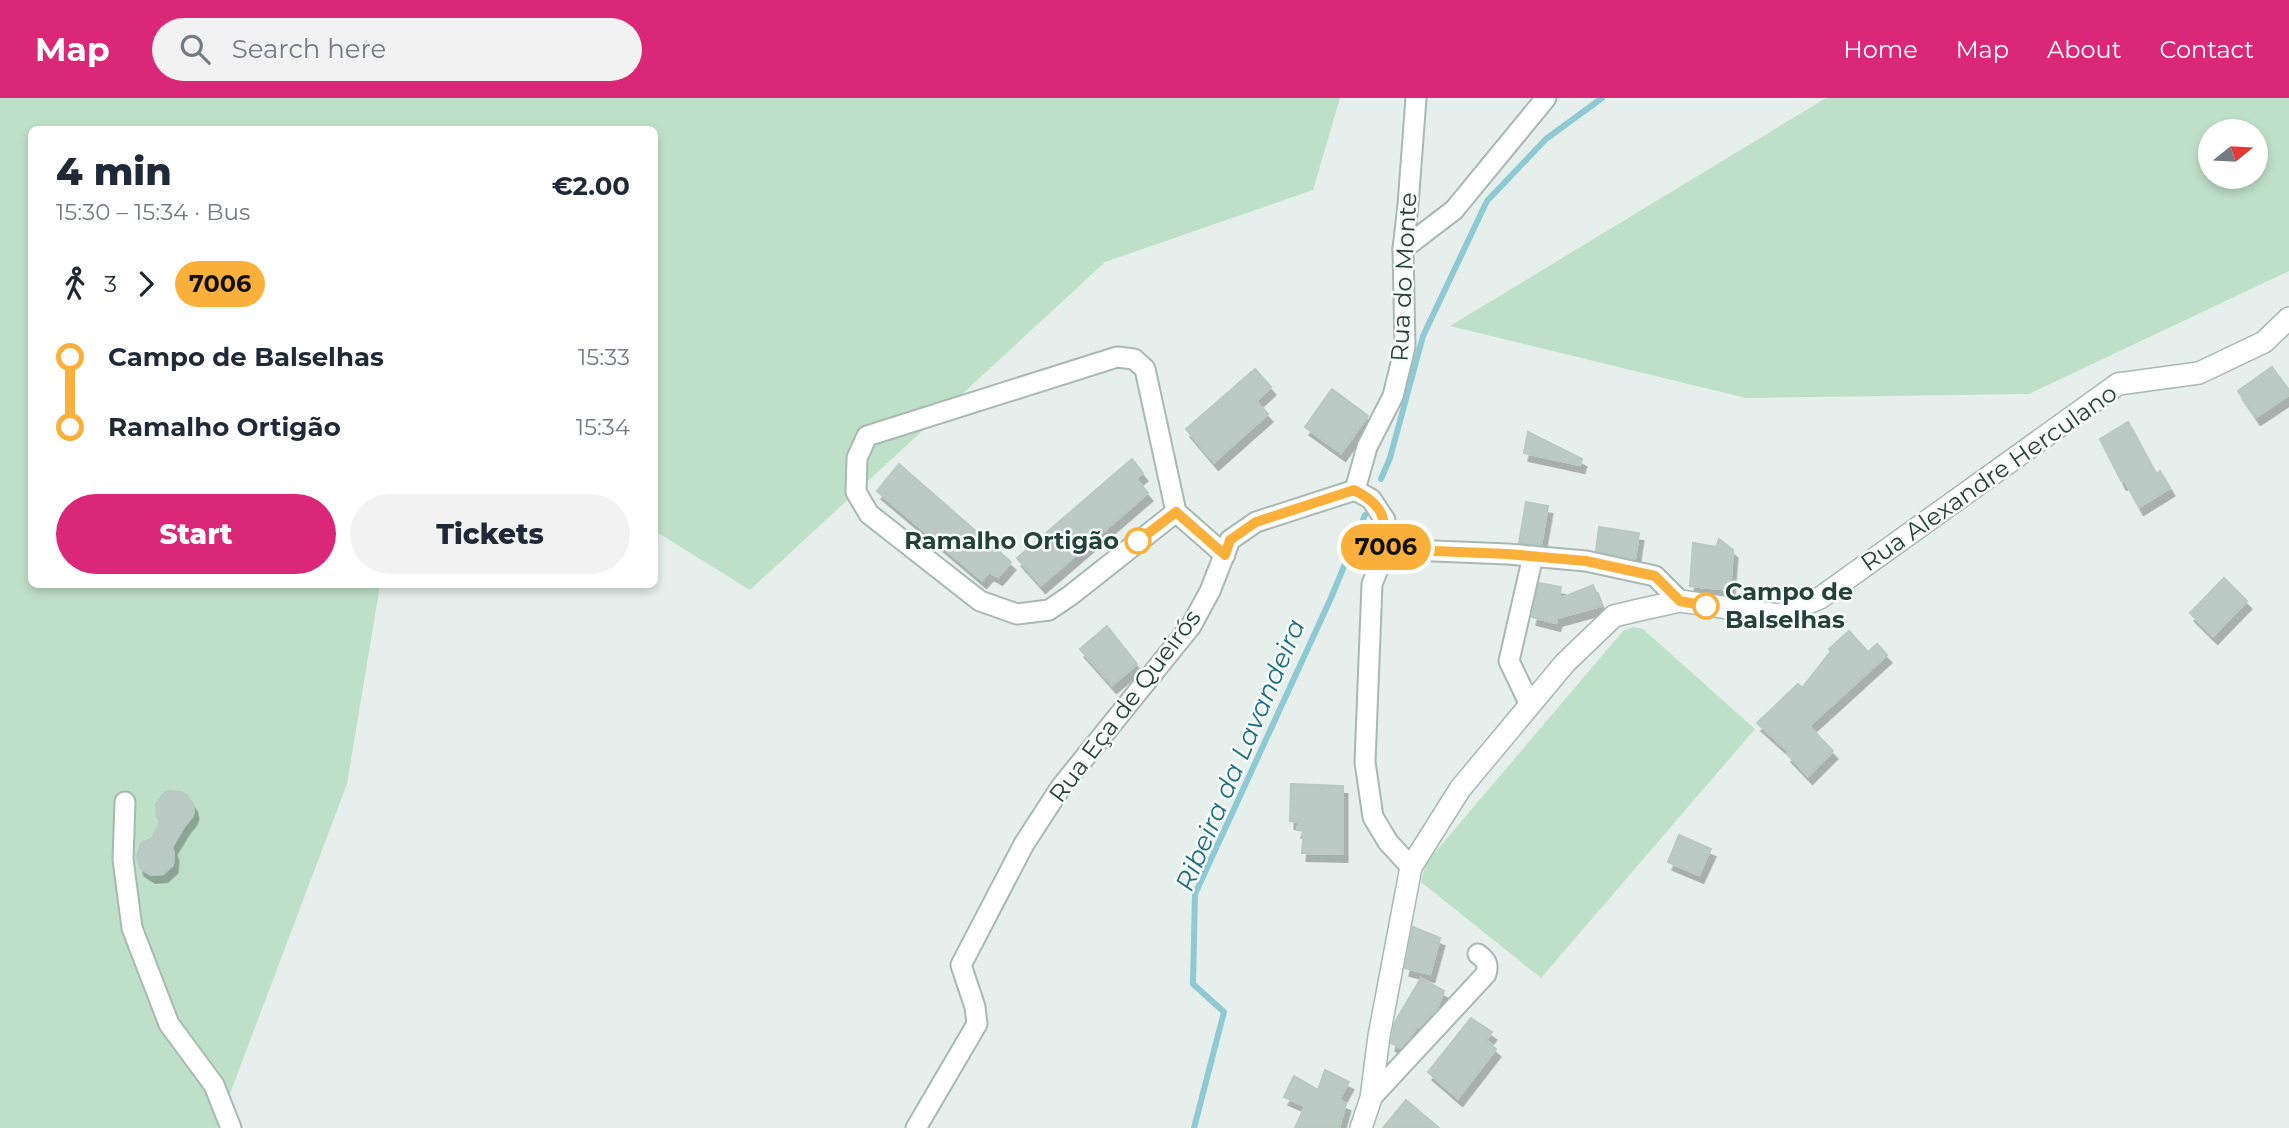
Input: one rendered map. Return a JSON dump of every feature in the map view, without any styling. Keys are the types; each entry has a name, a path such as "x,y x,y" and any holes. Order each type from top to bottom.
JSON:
{"street":[{"name":"Rua do Monte","path":"1354,490 1367,447 1393,396 1405,347 1402,249 1416,98"},
{"path":"1402,249 1454,210 1546,98"},
{"name":"Rua Alexandre Herculano","path":"1362,1128 1371,1098 1379,1036 1411,867 1460,789 1565,663 1614,616 1680,601 1779,615 1820,598 2118,384 2199,373 2264,341 2289,318"},
{"path":"1176,512 1049,610 1017,614 980,601 869,514 856,492 857,458 867,436 1117,357 1134,359 1145,369 1176,512 1225,555"},
{"path":"1354,490 1371,499 1385,520 1386,549 1372,584 1365,762 1373,817 1388,842 1411,867"},
{"name":"Rua Eça de Queirós","path":"916,1128 977,1024 975,1007 961,965 1012,866 1061,787 1191,626 1210,591 1230,540 1256,522 1354,490"},
{"path":"1386,549 1586,561 1655,576 1680,601"},
{"path":"1530,705 1509,661 1533,556"},
{"path":"125,802 123,859 132,928 169,1024 215,1085 231,1128"},
{"path":"1371,1098 1486,974 1488,967 1478,954"}],"green space":[{"path":"0,98 1340,98 1313,190 1105,262 750,590 658,533 658,126 28,126 28,588 380,588 347,784 217,1128 0,1128"},
{"path":"1826,98 2289,98 2289,271 2029,394 1746,398 1450,326"},
{"path":"1633,627 1643,629 1755,729 1541,978 1421,882 1426,863 1623,631"}],"building":[{"path":"2272,367 2289,390 2289,395 2256,417 2238,391"},
{"path":"1255,369 1271,387 1256,401 1268,414 1214,462 1186,429"},
{"path":"1332,389 1368,416 1341,453 1305,427"},
{"path":"2128,422 2156,474 2160,471 2170,488 2139,507 2125,481 2122,482 2100,439"},
{"path":"1528,432 1582,459 1580,465 1524,453"},
{"path":"1132,459 1143,473 1136,479 1148,493 1041,585 1017,558"},
{"path":"899,464 1011,562 998,577 989,572 982,580 877,491"},
{"path":"1526,502 1548,506 1541,545 1519,543"},
{"path":"1599,527 1639,533 1635,559 1596,551"},
{"path":"1719,539 1733,550 1730,590 1690,586 1693,543 1716,547"},
{"path":"2224,578 2247,601 2213,636 2190,613"},
{"path":"1539,583 1561,587 1559,599 1593,585 1601,606 1557,618 1556,623 1532,617"},
{"path":"1107,626 1137,664 1112,685 1080,649"},
{"path":"1849,631 1868,652 1877,644 1887,655 1809,726 1833,751 1808,776 1787,754 1789,752 1757,723 1798,684 1802,688 1831,651 1829,649"},
{"path":"1291,784 1343,786 1343,854 1302,853 1304,831 1297,830 1299,822 1290,821"},
{"path":"169,791 187,795 194,812 172,847 173,865 163,874 151,875 140,868 137,856 141,844 152,838 160,822 156,805 163,794"},
{"path":"1679,835 1711,849 1699,875 1668,862"},
{"path":"1413,927 1440,938 1430,974 1405,968"},
{"path":"1421,978 1444,991 1437,1009 1418,1026 1401,1048 1391,1043 1395,1022"},
{"path":"1471,1018 1492,1032 1486,1040 1496,1049 1458,1098 1428,1072"},
{"path":"1325,1070 1349,1082 1339,1100 1346,1103 1339,1128 1295,1128 1305,1106 1284,1097 1294,1076 1318,1090"},
{"path":"1406,1100 1439,1128 1383,1128"}],"waterway":[{"name":"Ribeira da Lavandeira","path":"1381,479 1390,458 1423,336 1487,201 1546,139 1602,98"},
{"name":"Ribeira da Lavandeira","path":"1194,1128 1224,1012 1193,984 1195,894 1331,598 1365,515"}],"bus line":[{"name":"7006","path":"1138,541 1176,512 1225,555 1230,540 1256,522 1354,490 1371,499 1385,520 1386,549 1508,554 1586,561 1655,576 1680,601 1706,606"}],"place":[{"name":"Ramalho Ortigão","path":"1138,541"},
{"name":"Campo de Balselhas","path":"1706,606"}]}
